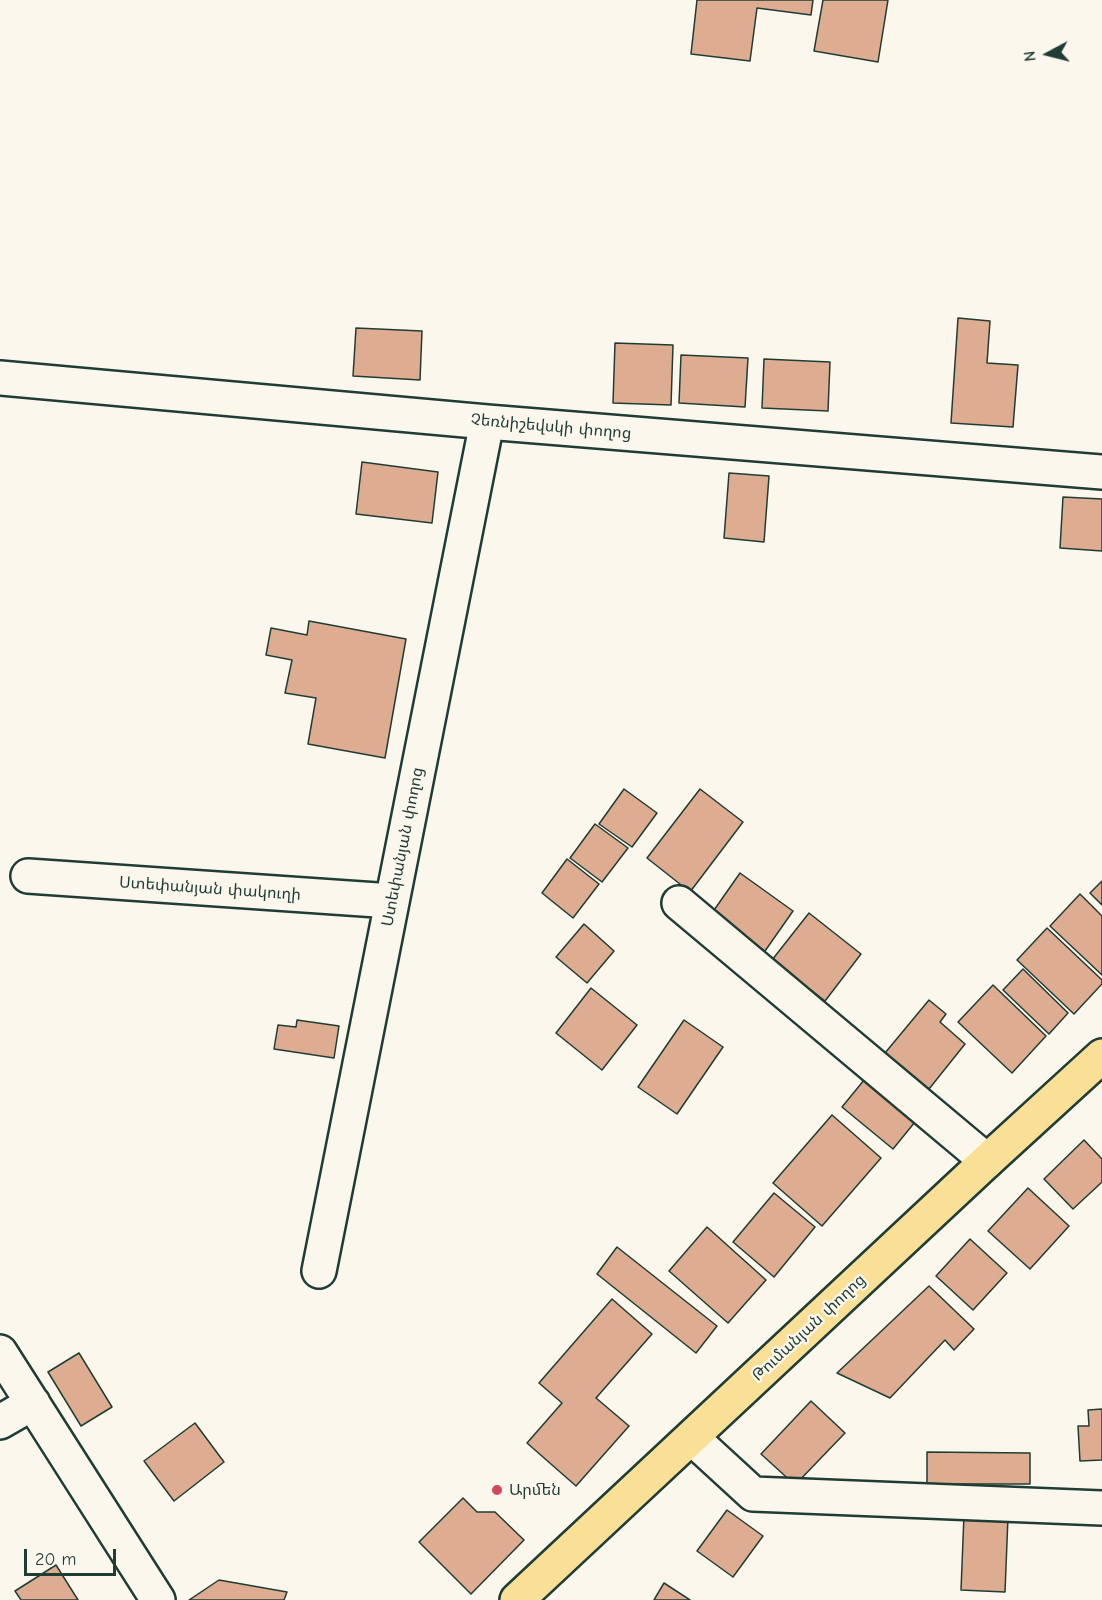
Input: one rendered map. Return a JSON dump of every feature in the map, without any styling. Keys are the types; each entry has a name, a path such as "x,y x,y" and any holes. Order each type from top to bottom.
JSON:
{"main road":[{"name":"Թումանյան փողոց","path":"517,1600 1102,1056"}],"street":[{"name":"Չեռնիշեվսկի փողոց","path":"0,378 487,422 1102,472"},
{"name":"Ստեփանյան փողոց","path":"319,1271 487,422"},
{"name":"Ստեփանյան փակուղի","path":"28,876 392,901"},
{"path":"679,903 987,1161"},
{"path":"0,1352 158,1600"},
{"path":"0,1422 33,1403"},
{"path":"692,1438 753,1494 1102,1509"}],"building":[{"path":"697,0 813,0 811,15 757,8 750,61 691,54"},
{"path":"823,0 888,0 878,62 814,51"},
{"path":"958,318 990,321 987,363 1018,365 1013,427 951,423"},
{"path":"356,328 422,331 420,380 353,376"},
{"path":"615,343 673,345 671,405 613,403"},
{"path":"681,355 748,358 745,407 679,403"},
{"path":"764,359 830,362 828,411 762,408"},
{"path":"362,462 438,472 432,523 356,514"},
{"path":"729,473 769,476 764,542 724,538"},
{"path":"1063,497 1102,499 1102,551 1060,548"},
{"path":"309,621 406,639 385,758 308,744 316,698 285,693 292,660 266,655 271,628 307,635"},
{"path":"624,789 657,813 632,847 599,824"},
{"path":"700,789 743,822 690,892 647,858"},
{"path":"595,824 628,848 602,882 570,858"},
{"path":"567,859 599,884 573,918 542,893"},
{"path":"740,873 793,911 765,951 712,913"},
{"path":"1102,881 1102,905 1090,893"},
{"path":"1080,894 1102,916 1102,975 1050,926"},
{"path":"809,913 861,954 825,1001 772,960"},
{"path":"584,924 614,951 587,983 556,957"},
{"path":"1047,928 1102,980 1102,984 1074,1014 1017,960"},
{"path":"1023,969 1068,1013 1049,1034 1003,990"},
{"path":"993,985 1046,1036 1012,1073 958,1022"},
{"path":"591,988 637,1025 602,1070 556,1033"},
{"path":"929,1000 946,1014 940,1022 965,1044 929,1089 885,1053"},
{"path":"297,1020 339,1026 334,1058 274,1049 278,1025 296,1027"},
{"path":"684,1020 723,1047 677,1114 638,1087"},
{"path":"869,1074 919,1117 893,1149 842,1107"},
{"path":"832,1115 881,1158 822,1226 773,1183"},
{"path":"1084,1140 1102,1159 1102,1182 1073,1209 1044,1179"},
{"path":"1028,1188 1069,1226 1030,1269 988,1231"},
{"path":"774,1193 815,1227 774,1277 733,1242"},
{"path":"707,1227 766,1280 728,1323 669,1271"},
{"path":"970,1239 1007,1273 973,1310 936,1276"},
{"path":"617,1247 717,1326 696,1353 597,1274"},
{"path":"929,1286 974,1329 954,1350 945,1340 890,1398 837,1373"},
{"path":"612,1299 652,1334 596,1398 629,1426 576,1486 527,1443 562,1403 539,1383"},
{"path":"79,1353 112,1407 81,1426 48,1372"},
{"path":"811,1401 845,1433 795,1485 761,1454"},
{"path":"1102,1409 1102,1460 1080,1461 1078,1426 1089,1426 1088,1410"},
{"path":"195,1423 224,1462 174,1501 144,1461"},
{"path":"927,1452 1030,1453 1030,1484 927,1484"},
{"path":"463,1498 477,1512 495,1512 524,1540 471,1594 419,1542"},
{"path":"727,1510 763,1536 733,1577 697,1551"},
{"path":"964,1515 1008,1517 1005,1592 961,1590"},
{"path":"56,1565 78,1600 21,1600 15,1591"},
{"path":"219,1580 287,1592 284,1600 189,1600"},
{"path":"664,1583 690,1600 654,1600"}],"place":[{"name":"Արմեն","path":"497,1490"}]}
